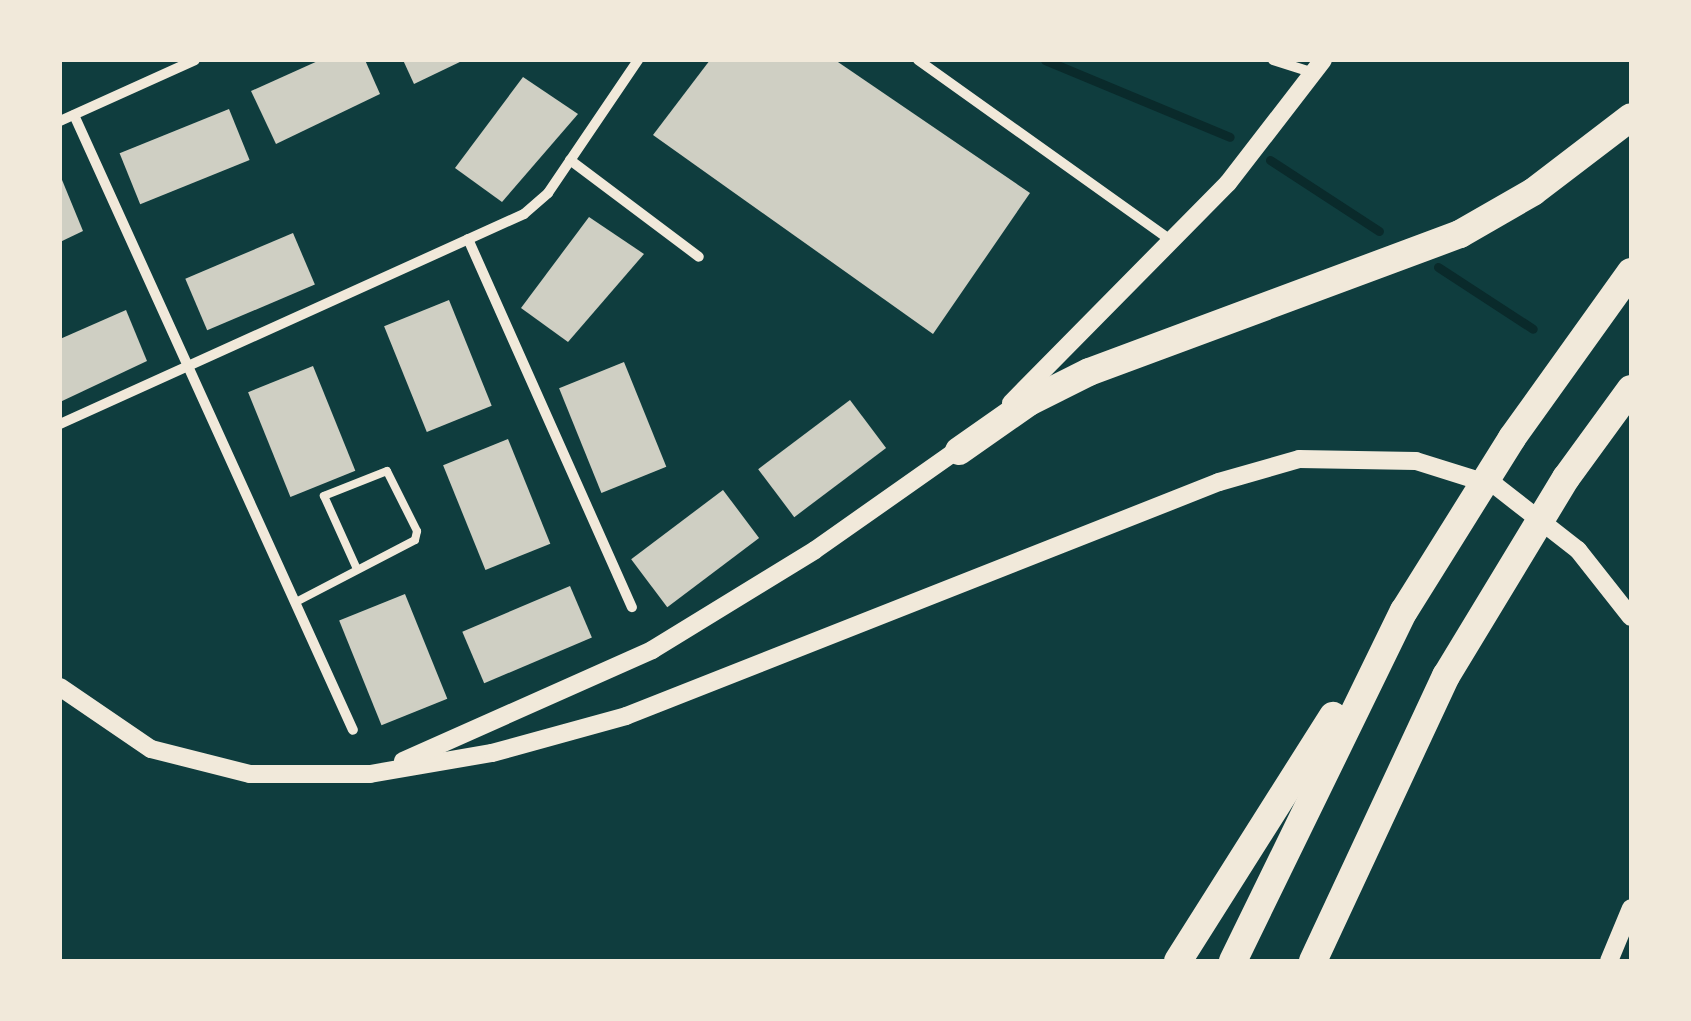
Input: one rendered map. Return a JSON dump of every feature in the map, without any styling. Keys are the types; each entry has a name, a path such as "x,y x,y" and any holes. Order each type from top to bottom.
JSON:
{"highway":[{"path":"959,451 1029,402 1089,372 1460,234 1533,192 1631,117"},
{"path":"1178,961 1512,438 1631,272"},
{"path":"1313,961 1446,676 1566,478 1631,388"},
{"path":"1233,961 1404,611"}],"street":[{"path":"60,121 195,60"},
{"path":"60,424 524,214 570,160 638,60"},
{"path":"918,60 1172,241"},
{"path":"370,774 494,725 652,650 959,451 1228,184 1318,66 1273,60"},
{"path":"74,115 354,730"},
{"path":"570,160 699,257"},
{"path":"468,239 632,607"},
{"path":"60,688 112,728 180,760 250,774 370,774 492,753 626,716 1269,466 1371,457 1448,467 1511,496 1578,550 1631,617"},
{"path":"1609,961 1631,908"}],"lane":[{"path":"296,602 415,540 418,531 387,471 324,496 357,569"}],"building":[{"path":"320,60 365,60 380,94 276,144 251,91"},
{"path":"403,60 464,60 414,84"},
{"path":"710,60 835,60 1030,193 933,334 653,135"},
{"path":"523,77 578,114 502,202 455,168"},
{"path":"229,109 250,160 140,204 120,153"},
{"path":"60,175 83,231 60,242"},
{"path":"589,217 644,254 568,342 521,308"},
{"path":"293,233 315,285 207,330 185,279"},
{"path":"449,300 492,406 427,432 384,326"},
{"path":"126,310 147,361 60,402 60,339"},
{"path":"624,362 666,467 601,493 559,388"},
{"path":"313,366 355,471 290,497 248,392"},
{"path":"850,400 886,448 794,517 758,469"},
{"path":"508,439 550,544 485,570 443,465"},
{"path":"723,490 759,538 667,607 631,559"},
{"path":"570,586 592,638 484,683 462,632"},
{"path":"405,594 447,699 382,725 339,621"}],"waterway":[{"path":"1045,60 1230,137"},
{"path":"1270,160 1379,231"},
{"path":"1438,267 1533,329"}]}
